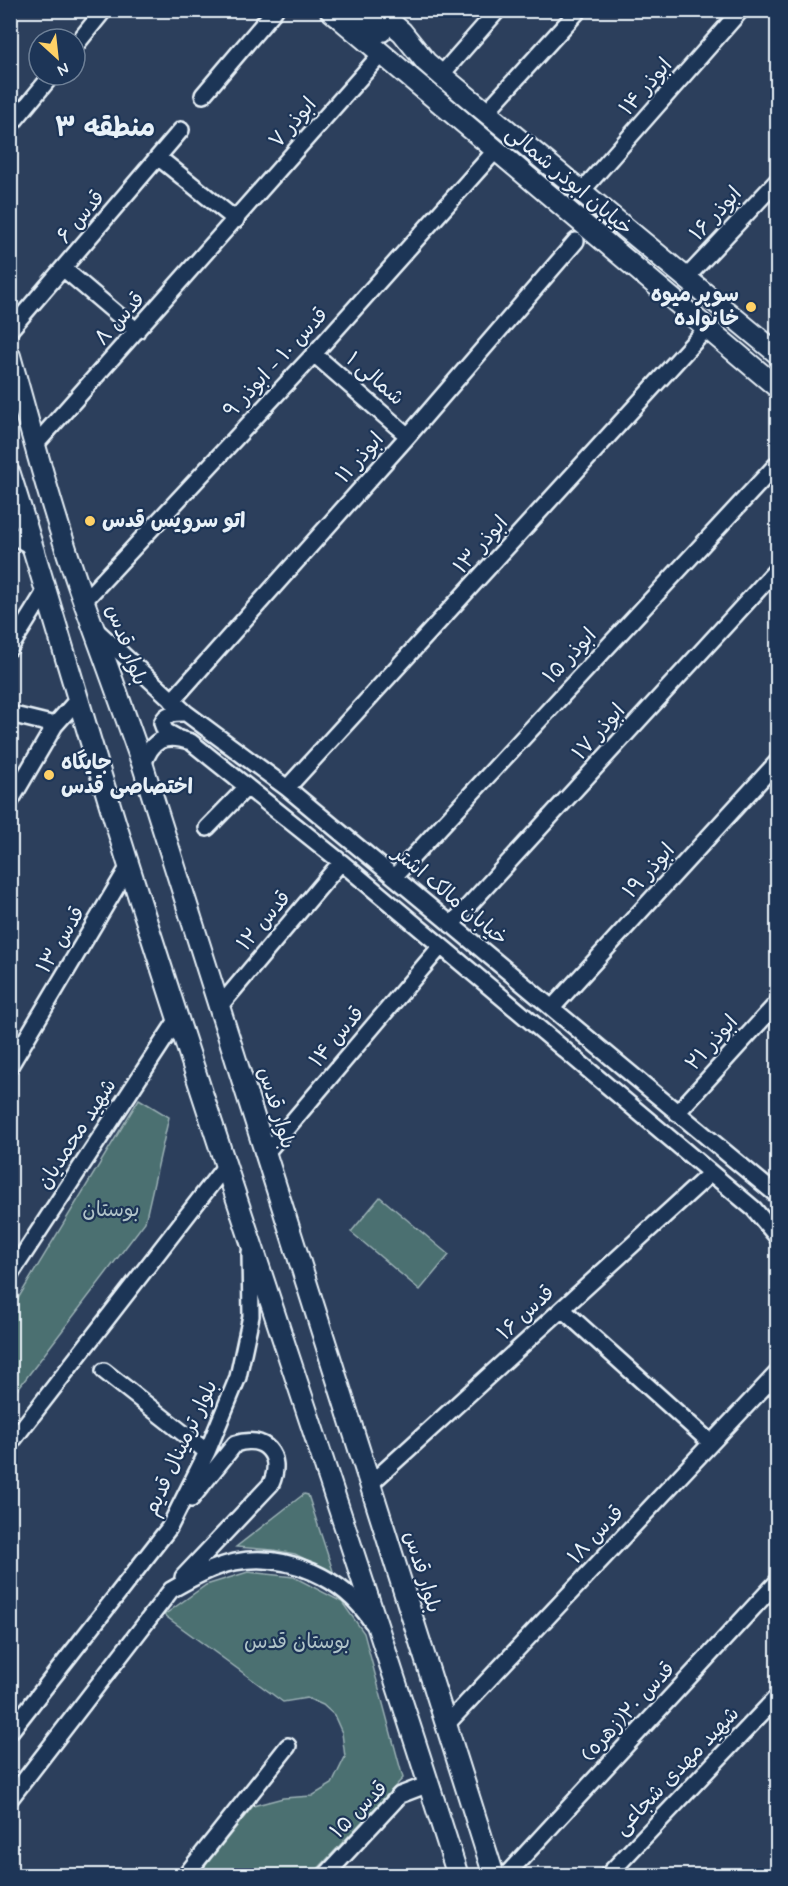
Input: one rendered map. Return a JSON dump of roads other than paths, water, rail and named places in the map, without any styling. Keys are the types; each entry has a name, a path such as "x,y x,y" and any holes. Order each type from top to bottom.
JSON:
{"main road":[{"name":"خیابان ابوذر شمالی","path":"330,10 777,388"},
{"path":"358,10 394,41 433,68"},
{"name":"خیابان ابوذر شمالی","path":"376,10 402,32 433,68 777,354"},
{"name":"بلوار قدس","path":"10,356 34,442 84,601 143,766 445,1726 505,1875"},
{"path":"10,389 34,442"},
{"path":"10,474 129,866 459,1875"}],"street":[{"path":"87,31 104,10"},
{"path":"203,95 275,10"},
{"path":"433,68 498,10"},
{"path":"486,112 579,10"},
{"name":"ابوذر ۱۴","path":"582,191 741,10"},
{"name":"ابوذر ۷","path":"236,220 382,53"},
{"path":"10,126 42,87"},
{"name":"قدس ۶","path":"10,330 181,130"},
{"name":"قدس ۱۰ - ابوذر ۹","path":"84,601 314,354 496,150"},
{"path":"159,158 236,220"},
{"name":"ابوذر ۱۶","path":"686,278 777,180"},
{"name":"قدس ۸","path":"34,442 236,220"},
{"name":"ابوذر ۱۱","path":"172,701 408,436 576,241"},
{"path":"64,269 137,331"},
{"name":"ابوذر ۱۳","path":"287,789 706,329"},
{"name":"شمالی ۱","path":"314,354 408,436"},
{"name":"ابوذر ۱۵","path":"394,877 777,463"},
{"path":"10,534 34,548"},
{"name":"ابوذر ۱۷","path":"451,925 777,568"},
{"path":"10,648 46,590"},
{"name":"خیابان مالک اشتر","path":"95,629 186,713 287,789 777,1196"},
{"path":"10,802 55,725 79,698"},
{"path":"186,713 171,714 164,718 162,723 165,731 191,742 341,862 754,1209 777,1238"},
{"path":"10,714 55,725"},
{"path":"143,766 147,751 159,741 176,737"},
{"name":"ابوذر ۱۹","path":"552,1008 777,761"},
{"path":"207,828 247,787"},
{"name":"قدس ۱۲","path":"219,1007 341,862"},
{"name":"قدس ۱۳","path":"10,1066 129,866"},
{"name":"قدس ۱۴","path":"265,1154 441,946"},
{"name":"ابوذر ۲۱","path":"677,1113 777,1002"},
{"name":"شهید محمدیان","path":"10,1275 179,1017"},
{"path":"10,1444 226,1165"},
{"name":"قدس ۱۶","path":"369,1485 711,1173"},
{"name":"بلوار ترمینال قدیم","path":"10,1732 169,1528 207,1452 238,1377 251,1316 250,1240"},
{"path":"562,1309 711,1443"},
{"path":"104,1371 207,1452"},
{"name":"قدس ۱۸","path":"445,1726 777,1372"},
{"path":"10,1799 171,1590 271,1484 276,1474 273,1454 266,1446 256,1441 235,1444 169,1528"},
{"path":"171,1590 202,1572 236,1562 284,1563 307,1569 338,1585 364,1609 383,1639"},
{"name":"قدس ۲۰(زهره)","path":"505,1875 777,1581"},
{"name":"شهید مهدی شجاعی","path":"607,1875 777,1696"},
{"path":"185,1875 288,1746"},
{"name":"قدس ۱۵","path":"326,1875 400,1795 429,1784"}],"place":[{"name":"سوپر میوه خانواده","path":"751,307"},
{"name":"اتو سرویس قدس","path":"90,521"},
{"name":"جایگاه اختصاصی قدس","path":"49,775"}],"district":[{"name":"منطقه ۳","path":"105,128"}],"park label":[{"name":"بوستان","path":"111,1210"},
{"name":"بوستان قدس","path":"297,1642"}]}
